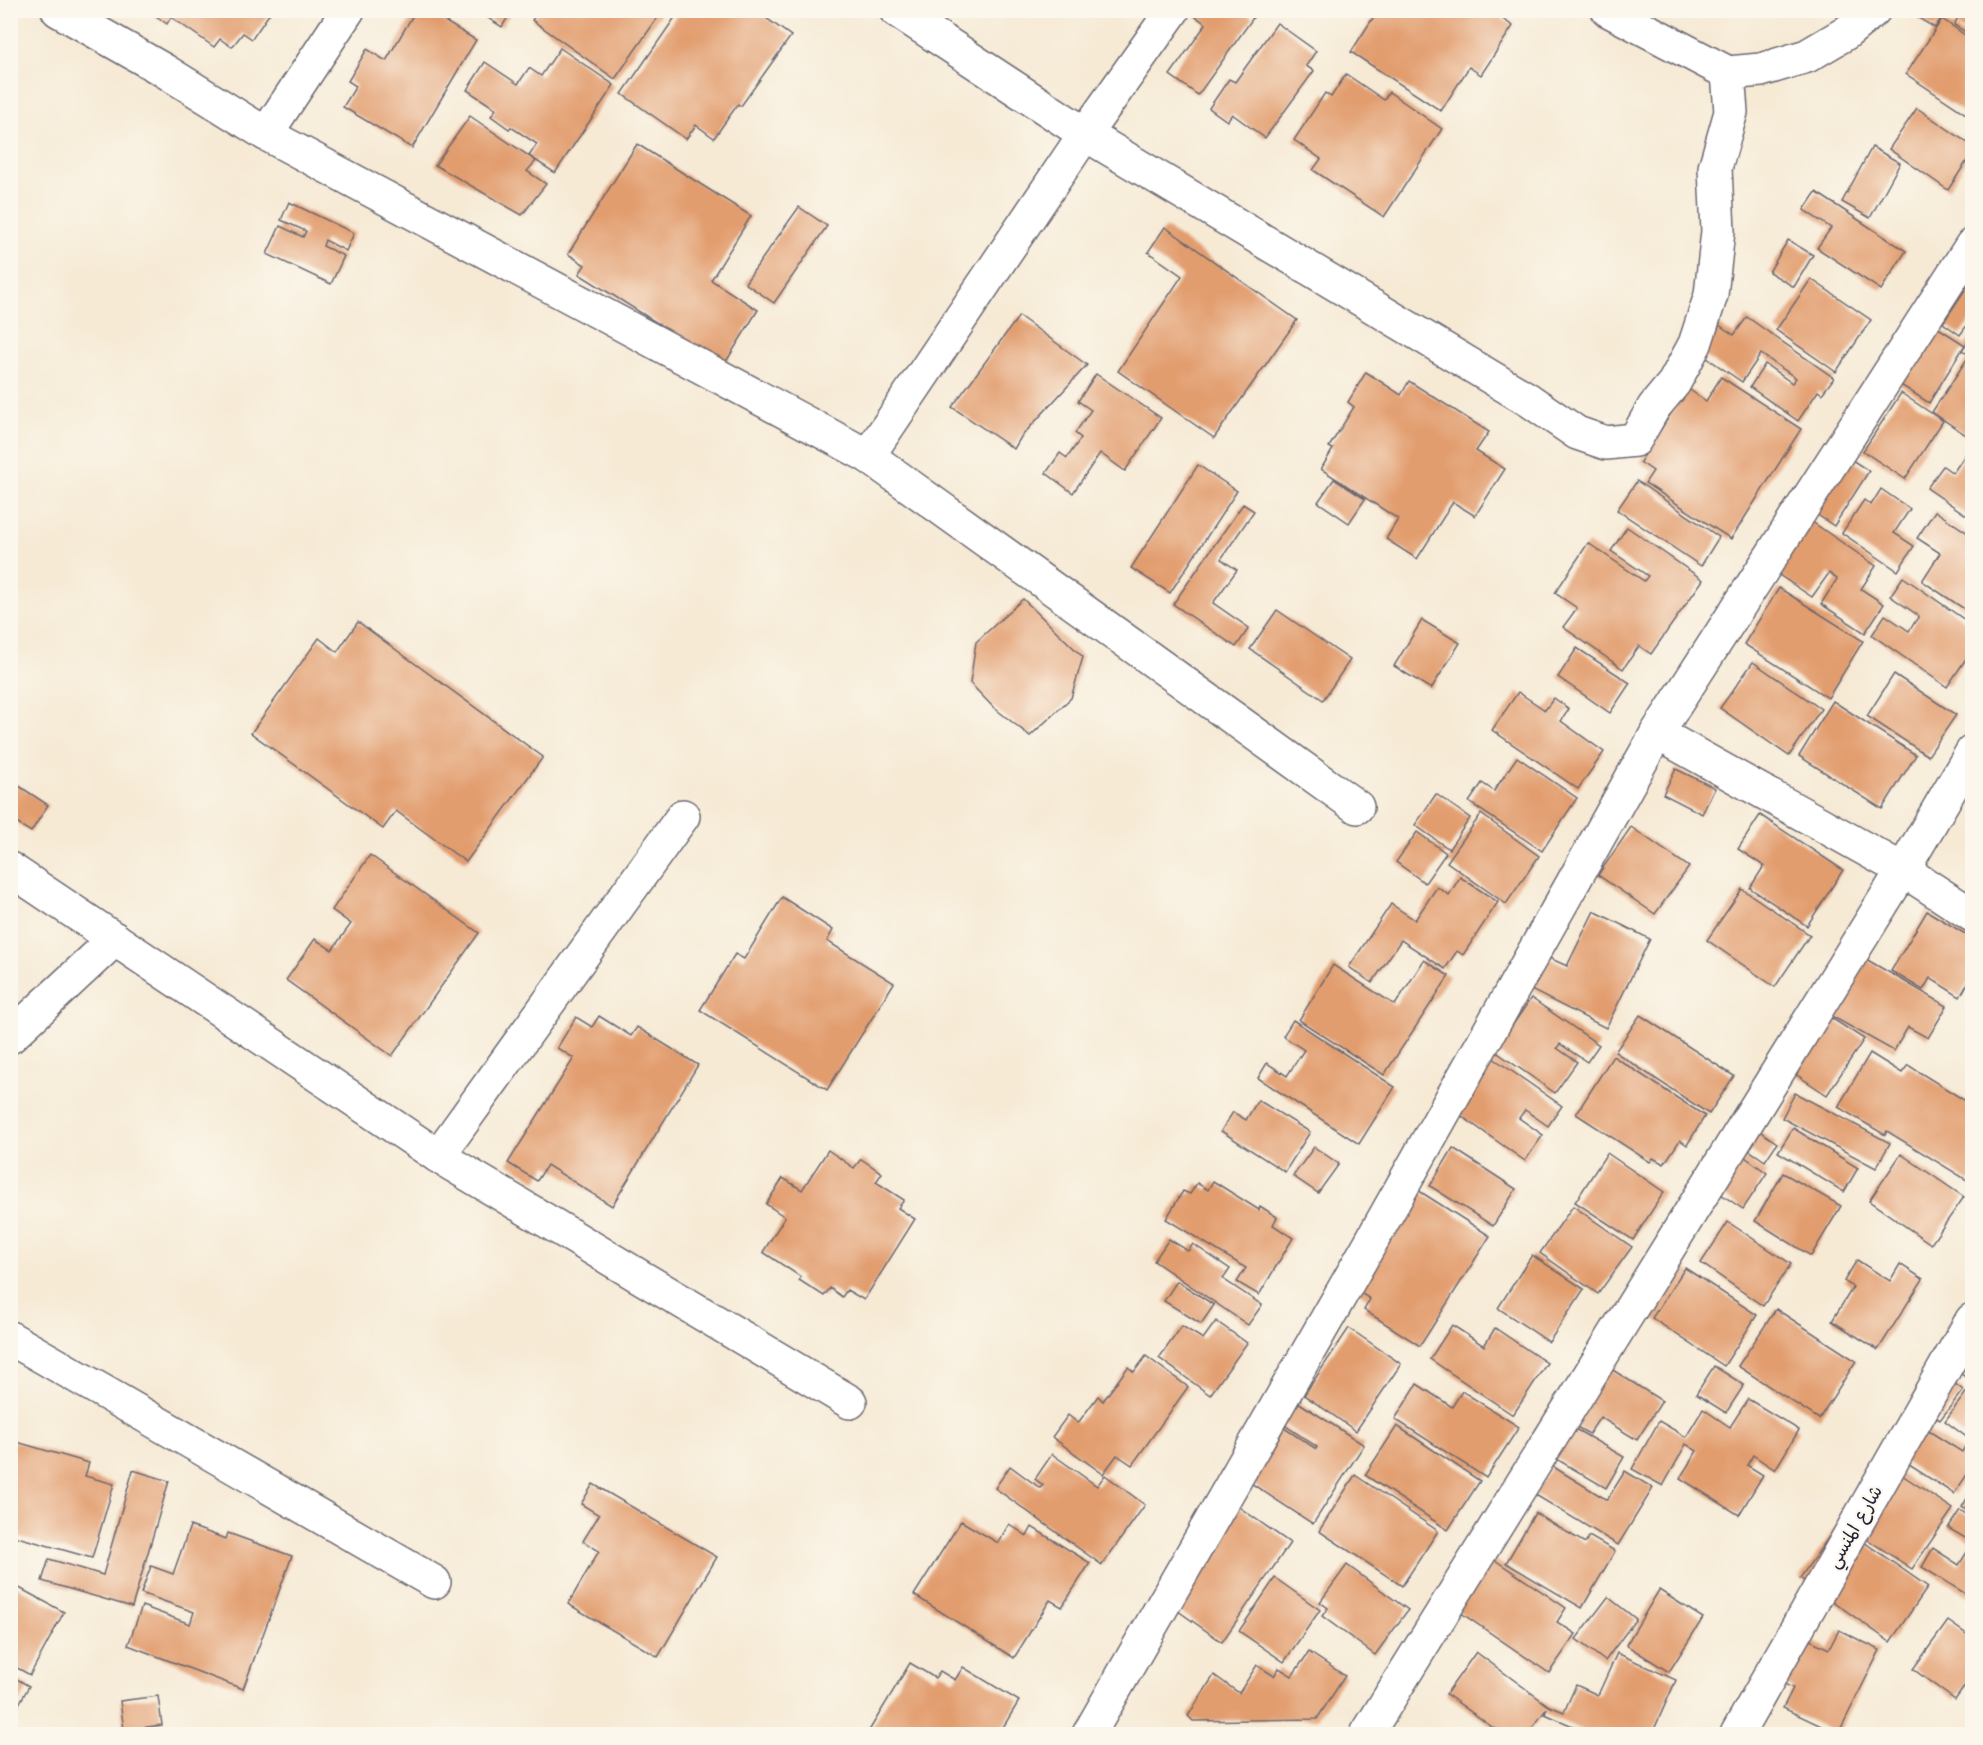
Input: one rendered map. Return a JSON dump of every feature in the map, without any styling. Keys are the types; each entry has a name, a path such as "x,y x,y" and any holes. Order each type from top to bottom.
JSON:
{"street":[{"path":"58,10 267,134 868,456 1358,807"},
{"path":"267,134 348,10"},
{"path":"896,10 1084,134 1529,400 1577,433 1606,443 1635,440 1654,407 1674,383 1695,344 1711,295 1718,231 1715,168 1731,112 1728,73"},
{"path":"868,456 1084,134 1173,10"},
{"path":"1608,10 1728,73 1761,70 1807,56 1846,33 1874,10"},
{"path":"1089,1734 1367,1249 1657,733 1972,245"},
{"path":"1657,733 1903,870 1972,915"},
{"path":"1366,1734 1903,870 1972,752"},
{"path":"438,1156 683,816"},
{"path":"10,869 438,1156 850,1402"},
{"path":"10,1037 115,939"},
{"name":"شارع المنسي","path":"1737,1734 1972,1320"},
{"path":"10,1338 434,1582"}],"building":[{"path":"148,10 272,10 252,39 243,33 232,47 220,39 214,47 171,17 167,24"},
{"path":"416,10 426,10 476,40 412,148 343,107 356,86 348,81 367,49 386,61"},
{"path":"482,10 512,10 502,27 480,13"},
{"path":"539,10 663,10 615,79 532,20"},
{"path":"680,10 755,10 791,36 741,106 738,104 714,138 696,125 686,139 622,94"},
{"path":"1201,10 1242,10 1253,18 1198,95 1170,75 1206,24 1196,17"},
{"path":"1378,10 1489,10 1513,26 1481,75 1469,67 1441,111 1351,52"},
{"path":"1912,10 1946,10 1935,28 1910,13"},
{"path":"1962,10 1972,10 1972,36 1954,25"},
{"path":"1942,19 1972,40 1972,118 1906,74"},
{"path":"1277,23 1316,51 1306,66 1314,71 1265,138 1232,114 1227,121 1209,108 1229,79 1235,82"},
{"path":"560,48 614,85 555,173 529,156 537,144 491,116 496,109 467,90 485,62 518,84 529,68 541,76"},
{"path":"1346,74 1384,100 1389,92 1442,129 1384,217 1313,170 1321,159 1294,140 1325,93 1331,97"},
{"path":"1917,108 1972,146 1972,153 1948,190 1889,149"},
{"path":"470,116 536,161 527,171 546,184 522,215 435,165"},
{"path":"637,144 751,216 711,280 758,310 724,365 579,274 585,265 568,254"},
{"path":"1872,147 1900,163 1870,218 1842,202"},
{"path":"1816,192 1906,251 1881,290 1817,248 1831,228 1804,210"},
{"path":"289,202 354,233 346,251 325,240 323,246 344,256 331,284 267,254 280,226 303,237 306,231 281,220"},
{"path":"799,207 827,226 774,303 745,283"},
{"path":"1165,227 1297,320 1214,438 1118,371 1182,276 1148,252"},
{"path":"1788,240 1813,255 1794,287 1769,272"},
{"path":"1811,279 1871,320 1836,372 1776,330"},
{"path":"1968,285 1972,288 1972,322 1970,321 1960,335 1943,323"},
{"path":"1019,316 1087,365 1021,437 1014,449 952,407"},
{"path":"1747,317 1834,378 1822,394 1818,391 1798,421 1750,387 1765,364 1792,383 1796,378 1761,354 1742,382 1697,351 1716,323 1734,335"},
{"path":"1929,322 1965,345 1929,403 1893,380"},
{"path":"1972,335 1972,357 1962,350"},
{"path":"1969,356 1972,359 1972,439 1932,412"},
{"path":"1366,372 1401,395 1409,381 1489,432 1476,451 1505,469 1475,516 1453,502 1417,559 1386,539 1398,519 1321,469 1333,449 1329,447 1354,407 1348,402"},
{"path":"1096,374 1161,418 1125,471 1100,453 1073,493 1046,473 1060,453 1067,458 1081,438 1075,433 1091,410 1078,401"},
{"path":"1721,377 1801,429 1731,539 1645,483 1653,471 1640,462 1687,388 1706,401"},
{"path":"1901,393 1943,421 1905,479 1863,451"},
{"path":"1971,446 1972,519 1927,488 1943,466 1953,473"},
{"path":"1838,451 1869,471 1834,526 1803,505"},
{"path":"1198,465 1237,491 1170,593 1131,568"},
{"path":"1334,479 1365,499 1349,523 1318,502"},
{"path":"1637,481 1719,537 1701,566 1617,510"},
{"path":"1881,489 1910,509 1894,533 1914,546 1898,571 1842,533 1864,500 1871,505"},
{"path":"1243,504 1254,511 1221,559 1237,570 1213,603 1249,628 1236,647 1173,604"},
{"path":"1935,511 1972,536 1972,614 1922,581 1940,553 1917,538"},
{"path":"1805,517 1876,566 1861,589 1884,604 1865,633 1821,604 1837,579 1829,573 1812,597 1770,569"},
{"path":"1627,527 1703,580 1651,654 1639,646 1623,669 1563,627 1577,608 1555,593 1588,543 1644,581 1648,576 1611,551"},
{"path":"1903,577 1972,625 1972,650 1947,687 1872,635 1885,615 1909,631 1919,616 1890,596"},
{"path":"1779,588 1863,641 1828,698 1744,644"},
{"path":"1023,599 1083,657 1071,698 1030,736 993,707 970,683 976,642"},
{"path":"1277,610 1350,660 1323,700 1250,649"},
{"path":"1422,620 1460,643 1431,689 1394,666"},
{"path":"358,622 543,757 466,862 396,811 383,829 251,733 319,638 337,652"},
{"path":"1577,648 1630,683 1610,713 1558,677"},
{"path":"1753,662 1821,709 1789,756 1720,708"},
{"path":"1894,674 1956,715 1928,756 1867,716"},
{"path":"1518,692 1545,710 1554,698 1569,709 1561,721 1604,752 1578,789 1492,730"},
{"path":"1833,701 1916,755 1882,809 1799,756"},
{"path":"1517,757 1577,798 1542,851 1469,802 1482,783 1494,791"},
{"path":"1676,769 1715,788 1702,814 1663,794"},
{"path":"10,780 48,805 31,832 10,819"},
{"path":"1436,794 1470,818 1449,849 1415,825"},
{"path":"1481,814 1539,856 1506,904 1447,862"},
{"path":"1760,815 1843,870 1807,926 1750,888 1764,866 1738,849"},
{"path":"1631,827 1689,867 1655,914 1598,875"},
{"path":"1417,832 1446,853 1425,883 1396,862"},
{"path":"370,855 479,933 392,1056 286,980 315,939 332,950 351,924 332,910"},
{"path":"1460,877 1498,902 1463,955 1457,951 1445,969 1401,940 1372,983 1349,967 1391,904 1415,920 1437,887 1449,895"},
{"path":"1742,889 1810,935 1775,987 1707,940"},
{"path":"782,897 833,930 827,941 894,983 827,1090 700,1010 735,954 744,959"},
{"path":"1594,911 1650,939 1606,1028 1531,990 1547,957 1567,966"},
{"path":"1927,911 1972,938 1972,976 1960,997 1930,978 1923,990 1891,971"},
{"path":"1859,955 1947,1006 1928,1038 1908,1027 1894,1051 1826,1013"},
{"path":"1424,960 1449,976 1384,1075 1299,1020 1333,965 1395,1005"},
{"path":"1531,998 1599,1045 1587,1062 1560,1044 1557,1048 1577,1062 1555,1093 1495,1051"},
{"path":"1822,1012 1864,1039 1827,1095 1785,1067"},
{"path":"1640,1015 1734,1076 1709,1114 1615,1052"},
{"path":"599,1016 631,1036 637,1027 698,1065 612,1206 547,1165 537,1181 508,1163 574,1058 557,1048 576,1017 592,1027"},
{"path":"1293,1020 1395,1087 1359,1144 1258,1078 1267,1063 1287,1076 1304,1050 1283,1036"},
{"path":"1870,1053 1902,1073 1908,1065 1972,1105 1972,1178 1970,1182 1887,1131 1885,1135 1838,1107"},
{"path":"1613,1056 1705,1116 1687,1145 1680,1140 1664,1164 1653,1158 1650,1162 1576,1114"},
{"path":"1493,1058 1562,1106 1548,1126 1525,1110 1519,1118 1543,1135 1525,1161 1436,1098"},
{"path":"1795,1093 1890,1143 1876,1168 1782,1118"},
{"path":"1258,1100 1310,1132 1285,1172 1221,1131 1233,1112 1246,1120"},
{"path":"1739,1117 1777,1143 1765,1161 1727,1135"},
{"path":"1793,1128 1858,1168 1844,1192 1778,1152"},
{"path":"1314,1147 1339,1164 1318,1193 1293,1176"},
{"path":"1731,1147 1767,1173 1743,1209 1706,1184"},
{"path":"1453,1148 1516,1189 1493,1226 1430,1186"},
{"path":"828,1150 854,1168 861,1159 882,1173 876,1182 904,1200 898,1208 915,1219 864,1300 847,1290 842,1297 830,1288 824,1296 799,1280 801,1277 763,1252 785,1217 766,1204 783,1178 802,1190"},
{"path":"1607,1153 1664,1192 1633,1240 1575,1202"},
{"path":"1901,1154 1964,1197 1931,1244 1869,1201"},
{"path":"1783,1173 1841,1206 1811,1256 1755,1221"},
{"path":"1213,1181 1259,1210 1260,1206 1277,1217 1273,1225 1293,1238 1259,1295 1237,1282 1246,1268 1166,1219 1183,1191 1190,1194 1197,1183 1208,1190"},
{"path":"1413,1187 1490,1236 1420,1346 1364,1310 1370,1299 1350,1286"},
{"path":"1573,1206 1632,1247 1598,1294 1540,1253"},
{"path":"1728,1222 1791,1264 1763,1306 1701,1263"},
{"path":"1169,1239 1188,1251 1193,1244 1230,1269 1223,1279 1262,1305 1248,1325 1154,1261"},
{"path":"1532,1255 1584,1289 1549,1342 1498,1308"},
{"path":"1857,1260 1890,1281 1900,1264 1923,1279 1878,1350 1832,1321 1853,1287 1844,1281"},
{"path":"1685,1268 1757,1315 1724,1366 1652,1318"},
{"path":"1177,1281 1214,1305 1201,1324 1164,1301"},
{"path":"1776,1309 1856,1361 1819,1419 1738,1366"},
{"path":"1216,1321 1247,1343 1210,1395 1159,1358 1182,1326 1203,1339"},
{"path":"1452,1325 1484,1346 1495,1328 1547,1363 1513,1415 1430,1359"},
{"path":"1349,1328 1401,1364 1356,1431 1304,1395"},
{"path":"1972,1347 1972,1382 1956,1370"},
{"path":"1146,1356 1188,1387 1132,1465 1117,1455 1103,1474 1052,1437 1068,1415 1078,1423 1098,1396 1103,1401 1128,1367 1134,1372"},
{"path":"1597,1360 1662,1401 1637,1440 1600,1417 1589,1434 1561,1418"},
{"path":"1714,1366 1744,1385 1726,1413 1696,1394"},
{"path":"1933,1367 1963,1390 1940,1420 1911,1398"},
{"path":"1417,1384 1452,1407 1462,1391 1519,1427 1486,1478 1395,1419"},
{"path":"1967,1391 1972,1395 1972,1441 1945,1421"},
{"path":"1748,1399 1799,1430 1775,1470 1753,1455 1747,1465 1763,1475 1739,1515 1680,1478 1697,1451 1686,1444 1663,1486 1632,1469 1659,1421 1686,1437 1703,1409 1730,1427"},
{"path":"1298,1402 1364,1445 1313,1524 1240,1476 1275,1422 1316,1449 1317,1447 1283,1424"},
{"path":"1558,1419 1624,1457 1606,1488 1541,1450"},
{"path":"1397,1426 1480,1481 1448,1530 1365,1475"},
{"path":"1924,1428 1962,1452 1966,1445 1972,1449 1972,1476 1968,1473 1954,1494 1903,1461"},
{"path":"10,1440 89,1463 85,1476 114,1484 92,1558 10,1535"},
{"path":"1052,1454 1097,1486 1105,1475 1145,1505 1102,1565 995,1488 1010,1466 1040,1488 1043,1485 1035,1479"},
{"path":"1552,1466 1607,1500 1625,1471 1653,1488 1618,1545 1534,1494"},
{"path":"133,1470 169,1481 132,1607 42,1581 49,1559 103,1575"},
{"path":"1899,1473 1953,1509 1912,1569 1858,1533"},
{"path":"1355,1475 1438,1531 1402,1586 1319,1531"},
{"path":"593,1484 717,1557 658,1657 568,1604 599,1551 583,1541 599,1515 581,1504"},
{"path":"1972,1490 1972,1514 1962,1507"},
{"path":"1236,1505 1290,1543 1222,1642 1167,1603"},
{"path":"1960,1510 1972,1518 1972,1542 1948,1528"},
{"path":"1535,1513 1585,1543 1589,1536 1615,1551 1582,1608 1506,1563"},
{"path":"961,1521 998,1543 1009,1524 1027,1536 1032,1527 1090,1563 1062,1607 1050,1600 1014,1658 914,1595"},
{"path":"1838,1524 1928,1587 1890,1642 1800,1578"},
{"path":"190,1526 226,1539 228,1533 292,1556 243,1689 128,1645 142,1606 190,1624 194,1612 141,1593 151,1566 173,1574"},
{"path":"1972,1544 1972,1590 1969,1596 1922,1567 1933,1548 1959,1565"},
{"path":"1486,1554 1566,1608 1557,1622 1576,1634 1549,1673 1451,1606"},
{"path":"1347,1565 1408,1610 1375,1655 1322,1616 1328,1608 1320,1602"},
{"path":"1275,1578 1320,1610 1284,1662 1239,1631"},
{"path":"10,1583 64,1612 30,1675 10,1664"},
{"path":"1659,1590 1703,1618 1669,1672 1626,1645"},
{"path":"1608,1597 1636,1619 1605,1661 1576,1639"},
{"path":"1948,1621 1972,1638 1972,1681 1970,1679 1955,1700 1913,1669"},
{"path":"1839,1630 1880,1650 1838,1734 1783,1708 1793,1688 1771,1678 1793,1632 1829,1649"},
{"path":"1309,1652 1345,1676 1317,1719 1193,1721 1188,1716 1214,1675 1239,1693 1257,1665 1274,1676 1279,1668 1292,1676"},
{"path":"1476,1652 1549,1706 1564,1712 1576,1685 1598,1695 1617,1653 1676,1680 1652,1734 1591,1734 1545,1714 1547,1708 1528,1734 1502,1734 1446,1694"},
{"path":"910,1663 935,1678 940,1671 955,1680 963,1667 1019,1701 999,1734 867,1734"},
{"path":"10,1675 29,1686 10,1720"},
{"path":"158,1696 162,1725 124,1730 120,1701"}]}
